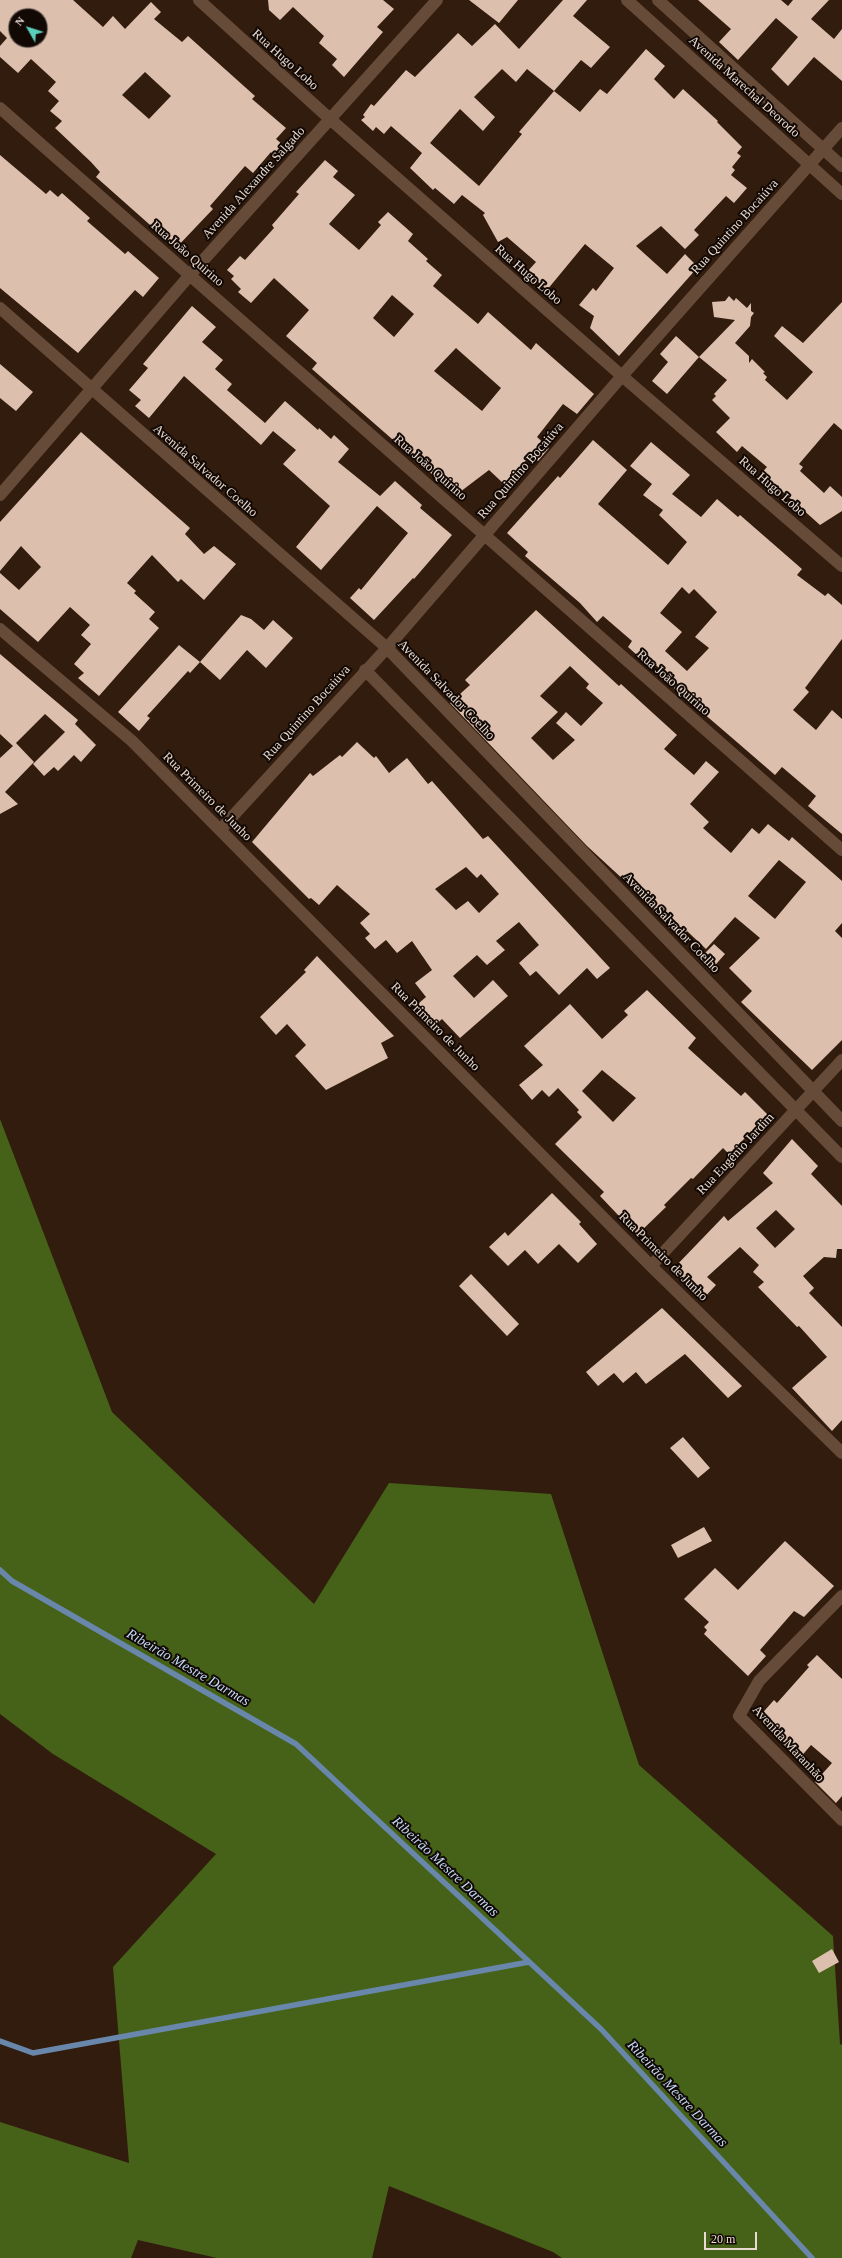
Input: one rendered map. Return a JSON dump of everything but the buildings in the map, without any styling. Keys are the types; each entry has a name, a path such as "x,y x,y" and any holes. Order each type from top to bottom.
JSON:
{"street":[{"name":"Rua Hugo Lobo","path":"199,0 330,119 622,376 842,566"},
{"name":"Avenida Alexandre Salgado","path":"0,495 190,275 437,0"},
{"name":"Avenida Marechal Deorodo","path":"627,0 842,194"},
{"name":"Avenida Marechal Deorodo","path":"658,0 842,166"},
{"name":"Rua João Quirino","path":"0,108 842,850"},
{"name":"Rua Quintino Bocaiúva","path":"220,830 365,670 387,648 622,376 842,128"},
{"name":"Avenida Salvador Coelho","path":"0,308 90,389 387,648 842,1122"},
{"name":"Rua Primeiro de Junho","path":"0,629 132,741 651,1266 842,1453"},
{"path":"365,670 842,1157"},
{"name":"Rua Eugênio Jardim","path":"651,1266 842,1060"},
{"name":"Avenida Maranhão","path":"842,1596 758,1681 739,1716 842,1820"}],"green space":[{"path":"0,1119 112,1412 314,1604 389,1483 551,1494 639,1765 833,1936 840,2044 842,2045 842,2258 562,2258 553,2252 389,2186 372,2258 217,2258 138,2240 131,2258 0,2258 0,2122 129,2163 113,1967 216,1854 53,1754 0,1714"}],"waterway":[{"name":"Ribeirão Mestre Darmas","path":"0,1570 12,1581 296,1744 601,2029 812,2258"},
{"path":"0,2041 33,2053 529,1962"}]}
